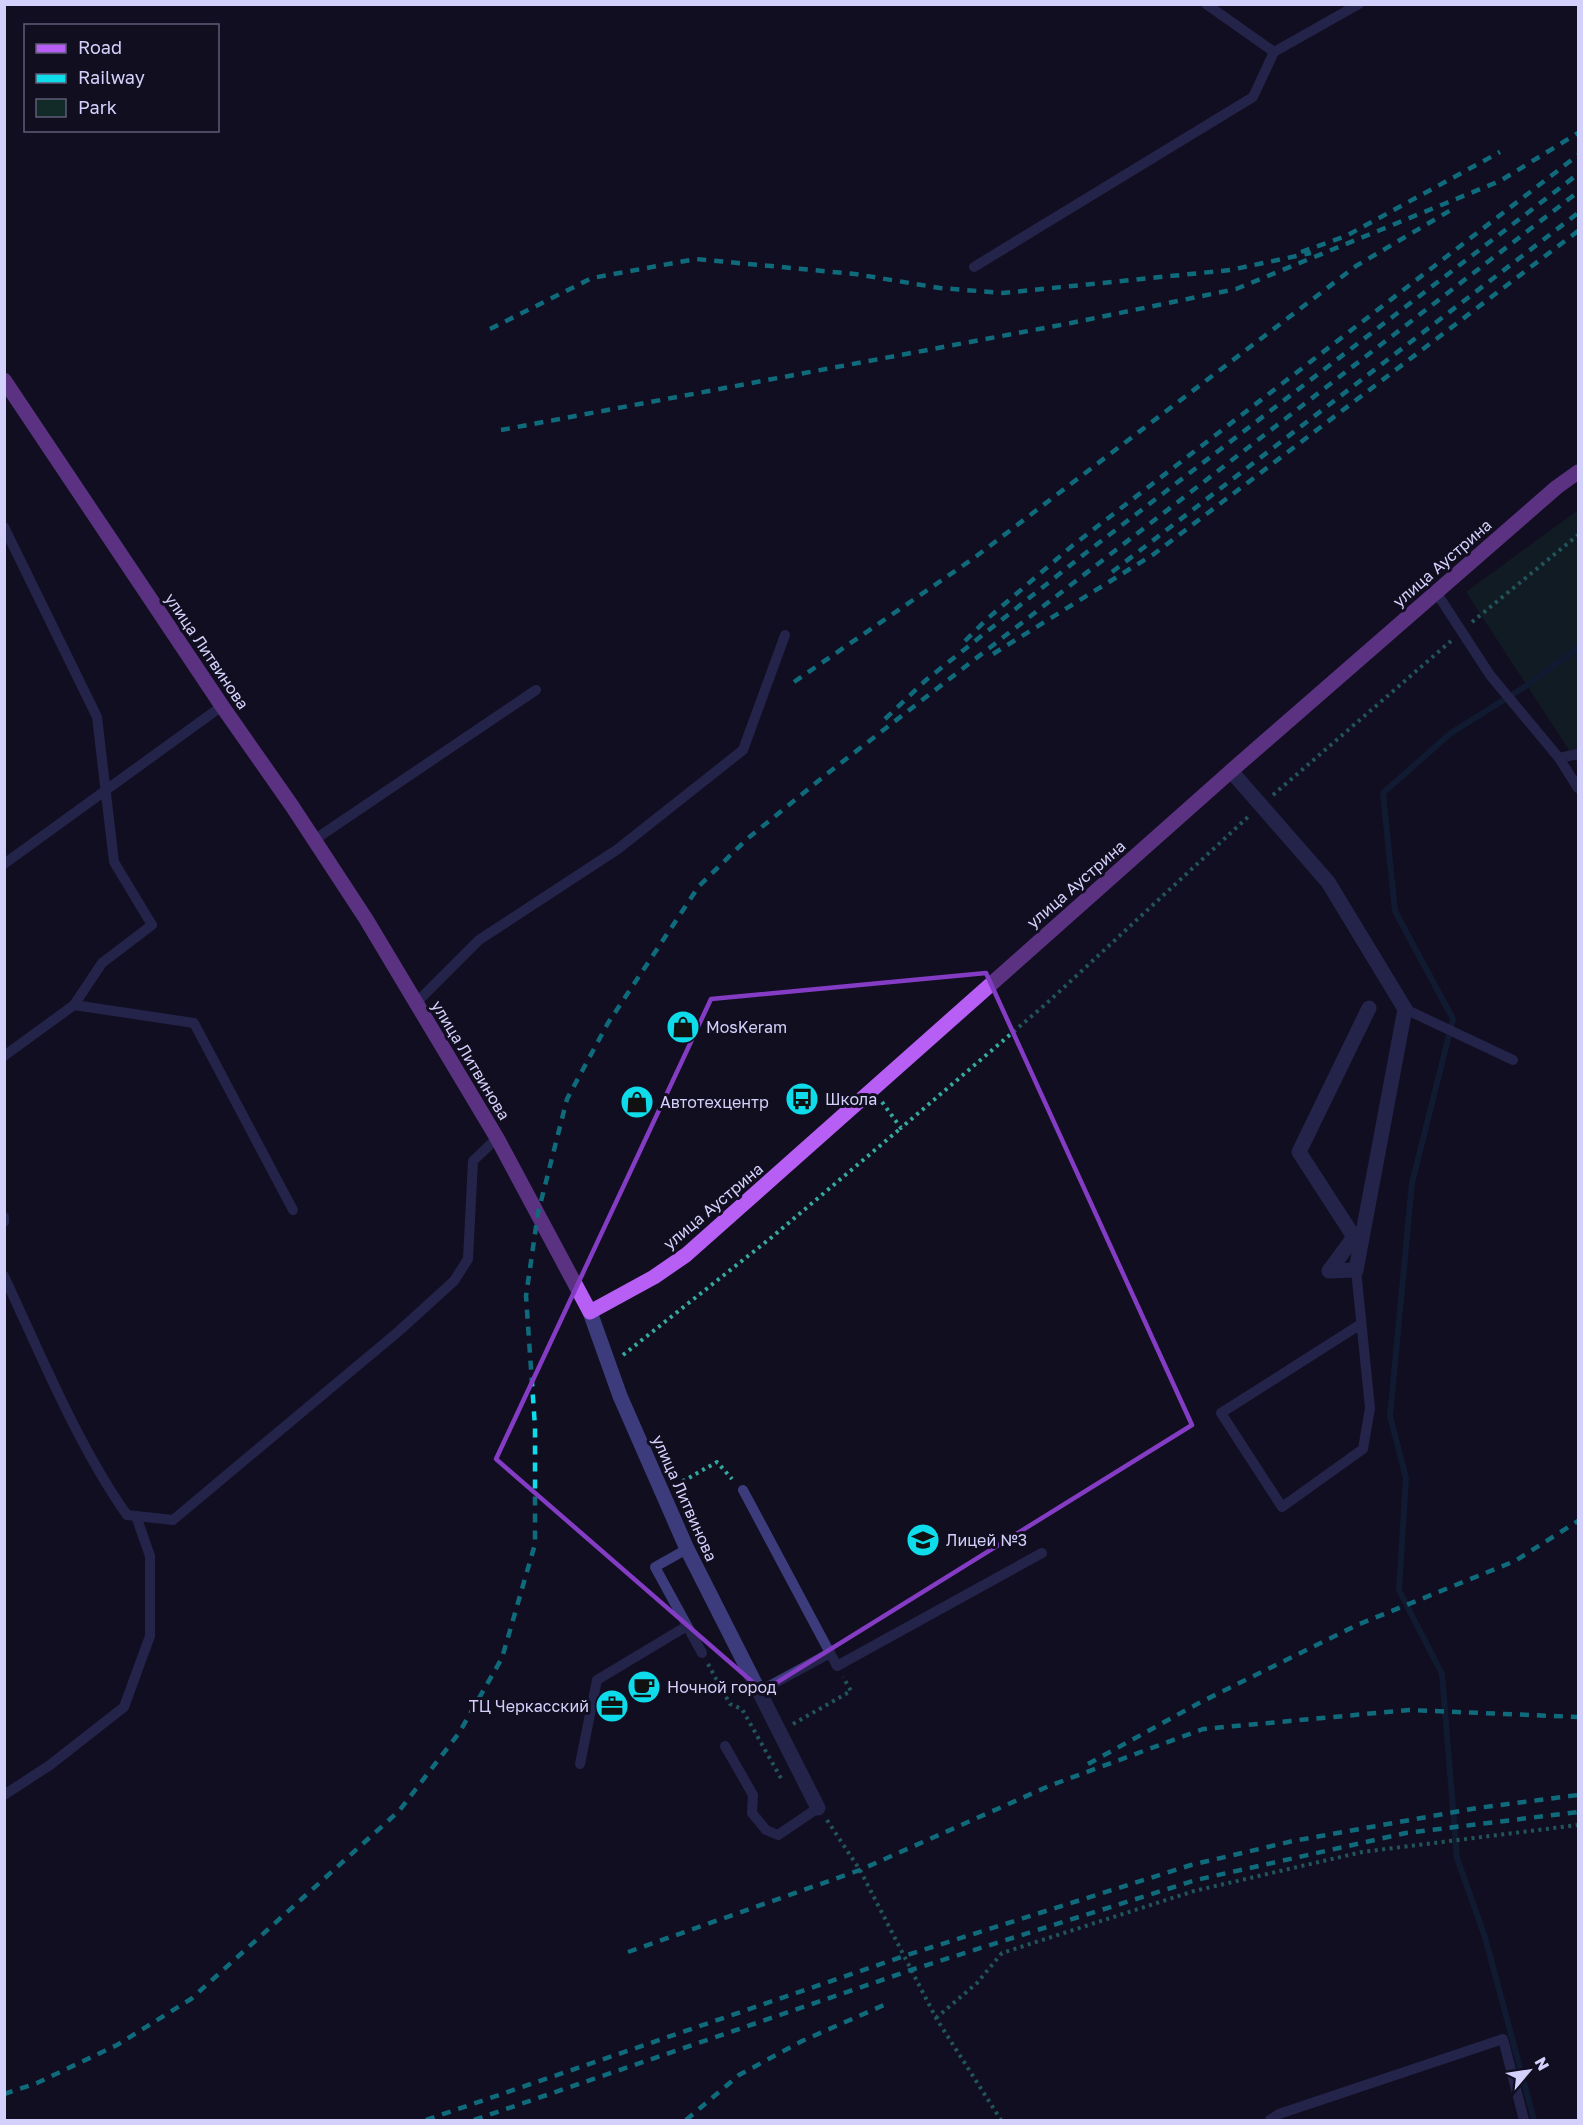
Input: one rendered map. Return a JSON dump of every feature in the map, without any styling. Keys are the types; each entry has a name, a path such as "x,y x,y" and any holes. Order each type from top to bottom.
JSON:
{"main road":[{"name":"улица Литвинова","path":"4,380 314,840 497,1138 590,1312"},
{"name":"улица Аустрина","path":"590,1312 654,1277 686,1255 1231,771 1557,487 1578,472"}],"street":[{"path":"1231,771 1328,882 1405,1009 1356,1270 1329,1271 1354,1237 1299,1152 1369,1008"},
{"name":"улица Литвинова","path":"590,1312 620,1396 687,1549 818,1808"}],"lane":[{"path":"1206,4 1274,52"},
{"path":"974,267 1253,97 1274,52 1359,4"},
{"path":"4,527 97,717 114,862 152,925 102,963 74,1005 4,1056"},
{"path":"1436,592 1490,675 1527,718 1578,788"},
{"path":"416,1003 479,940 618,849 742,750 785,635"},
{"path":"314,840 536,690"},
{"path":"4,864 222,706"},
{"path":"1558,758 1578,754"},
{"path":"74,1005 194,1023 293,1210"},
{"path":"1405,1009 1513,1060"},
{"path":"4,1276 39,1352 108,1488 127,1515 173,1520 399,1331 454,1281 468,1259 473,1161 497,1138"},
{"path":"4,1217 4,1222"},
{"path":"1356,1270 1370,1408 1363,1449 1282,1507 1221,1413 1361,1324"},
{"path":"743,1490 837,1666 1042,1553"},
{"path":"4,1795 50,1765 124,1707 150,1636 150,1556 136,1516"},
{"path":"687,1549 655,1568 702,1653"},
{"path":"580,1764 597,1680 687,1626"},
{"path":"758,1692 830,1653"},
{"path":"725,1746 753,1795 752,1813 766,1830 778,1835 818,1808"},
{"path":"1270,2121 1279,2114 1503,2038 1524,2121"}],"path":[{"path":"610,1366 772,1237 1047,1003 1262,804 1461,633 1476,617 1578,535"},
{"path":"873,1091 901,1128"},
{"path":"663,1492 717,1462 743,1490"},
{"path":"702,1653 730,1704 742,1709 783,1783"},
{"path":"780,1731 850,1691 837,1666"},
{"path":"818,1808 860,1870 936,2018 1000,2121"},
{"path":"936,2018 977,1983 1002,1953 1194,1891 1362,1852 1416,1843 1578,1825"}],"highlighted area":[{"path":"986,973 1192,1425 763,1691 496,1459 711,999"}],"green space":[{"path":"1578,510 1578,764 1466,592"}],"waterway":[{"path":"1534,2120 1485,1937 1457,1858 1442,1674 1399,1590 1406,1478 1390,1416 1412,1183 1453,1019 1395,911 1383,793 1451,733 1526,686 1578,648"}],"railway":[{"path":"501,430 1071,323 1236,289 1500,181 1578,133"},
{"path":"1301,252 1346,236 1500,152"},
{"path":"965,641 987,619 1072,546 1578,155"},
{"path":"885,719 926,680 1087,552 1578,174"},
{"path":"4,2094 37,2083 117,2045 191,1999 399,1811 459,1733 502,1658 535,1544 535,1427 526,1296 538,1213 567,1099 608,1023 699,886 747,839 828,773 1578,192"},
{"path":"794,682 974,558 1356,266 1456,207"},
{"path":"1112,572 1578,213"},
{"path":"993,654 1154,554 1578,231"},
{"path":"490,329 592,278 696,259 855,274 940,288 1003,293 1230,270 1311,253"},
{"path":"1088,1764 1199,1703 1357,1625 1515,1561 1578,1521"},
{"path":"628,1952 860,1870 1049,1786 1203,1729 1409,1710 1578,1717"},
{"path":"426,2120 904,1956 1191,1865 1293,1841 1477,1808 1578,1795"},
{"path":"474,2120 911,1970 1196,1880 1406,1833 1578,1812"},
{"path":"686,2120 739,2075 802,2041 884,2005"}],"place":[{"name":"MosKeram","path":"683,1027"},
{"name":"Школа","path":"802,1099"},
{"name":"Автотехцентр","path":"637,1102"},
{"name":"Лицей №3","path":"923,1540"},
{"name":"Ночной город","path":"644,1687"},
{"name":"ТЦ Черкасский","path":"612,1706"}]}
